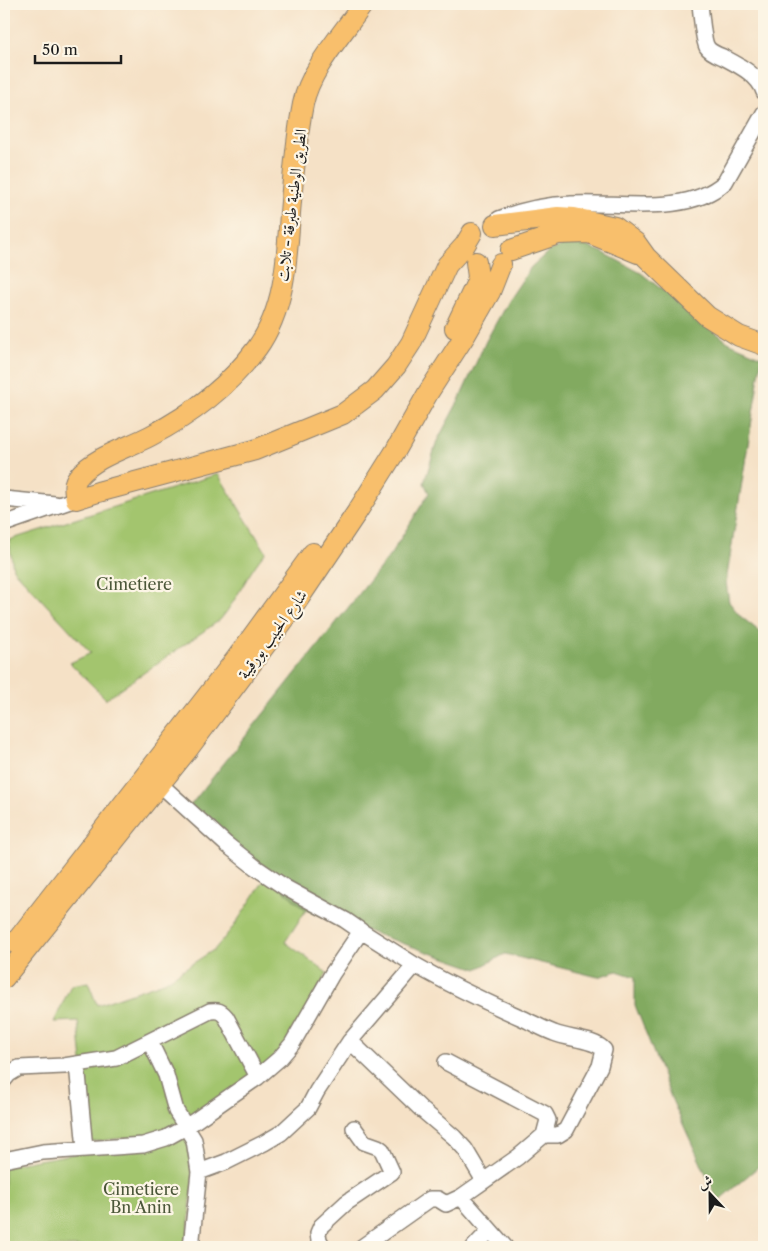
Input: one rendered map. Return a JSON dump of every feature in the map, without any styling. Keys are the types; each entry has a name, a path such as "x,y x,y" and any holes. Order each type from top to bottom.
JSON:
{"main road":[{"name":"الطريق الوطنية طبرقة - تلابت","path":"68,502 78,477 103,458 181,419 238,370 267,333 275,314 288,248 296,141 303,104 310,83 363,4"},
{"path":"68,502 98,492 255,450 343,414 375,390 396,366 411,344 447,265 484,227 558,217 574,218 615,227 636,243 646,256 707,316 739,336 764,345"},
{"path":"484,227 501,227 510,237 506,257"},
{"path":"484,227 468,247 475,261 488,267 558,234 589,233 646,256"},
{"name":"شارع الحبيب بورقيبة","path":"4,956 154,778 286,616 358,512 396,450 490,292 506,257"},
{"path":"440,283 475,261"},
{"name":"شارع الحبيب بورقيبة","path":"4,978 154,778 344,511 452,334 478,278 475,261"},
{"path":"98,492 98,475 103,458"}],"street":[{"path":"700,4 706,46 712,52 752,75 764,92"},
{"path":"484,227 513,213 541,206 571,203 680,203 700,198 725,182 764,113"},
{"path":"615,227 621,204"},
{"path":"4,499 68,502"},
{"path":"4,524 68,502"},
{"path":"154,778 219,838 255,867 286,888 344,920 415,965 484,1001 550,1031 602,1047 604,1050 600,1066 566,1130 558,1136 544,1135"},
{"path":"4,1160 43,1152 143,1145 166,1138 186,1127 258,1077 280,1058 292,1044 332,974 361,931"},
{"path":"199,1172 244,1153 281,1133 308,1108 350,1042 415,965"},
{"path":"4,1080 9,1074 19,1068 77,1064 116,1058 210,1011 217,1010 226,1017 258,1077"},
{"path":"150,1042 166,1075 176,1112 194,1140 199,1172 191,1247"},
{"path":"350,1042 465,1148 484,1181"},
{"path":"362,1247 430,1199 438,1198 446,1204 461,1197 518,1157 544,1135 548,1120 545,1114 446,1062"},
{"path":"77,1064 86,1149"},
{"path":"323,1247 318,1233 321,1226 346,1202 392,1172 382,1150 364,1142 354,1128"},
{"path":"461,1197 505,1247"},
{"path":"474,1247 490,1230"}],"green space":[{"path":"580,244 602,252 641,273 728,342 762,357 726,582 729,602 740,616 764,635 764,1162 718,1201 672,1100 635,1005 635,977 617,971 598,977 505,954 477,969 306,910 189,807 391,554 429,493 424,483 437,441 459,400 486,341 508,301 531,267 549,251 563,245"},
{"name":"Cimetiere","path":"218,474 266,552 220,620 106,699 70,663 91,653 13,569 9,540"},
{"path":"267,876 306,910 285,942 327,973 289,1043 240,1098 149,1135 90,1142 78,1021 54,1022 71,985 88,982 97,1005 164,982 215,949 234,926"},
{"name":"Cimetiere Bn Anin","path":"189,1134 194,1162 187,1247 4,1247 4,1166"}]}
